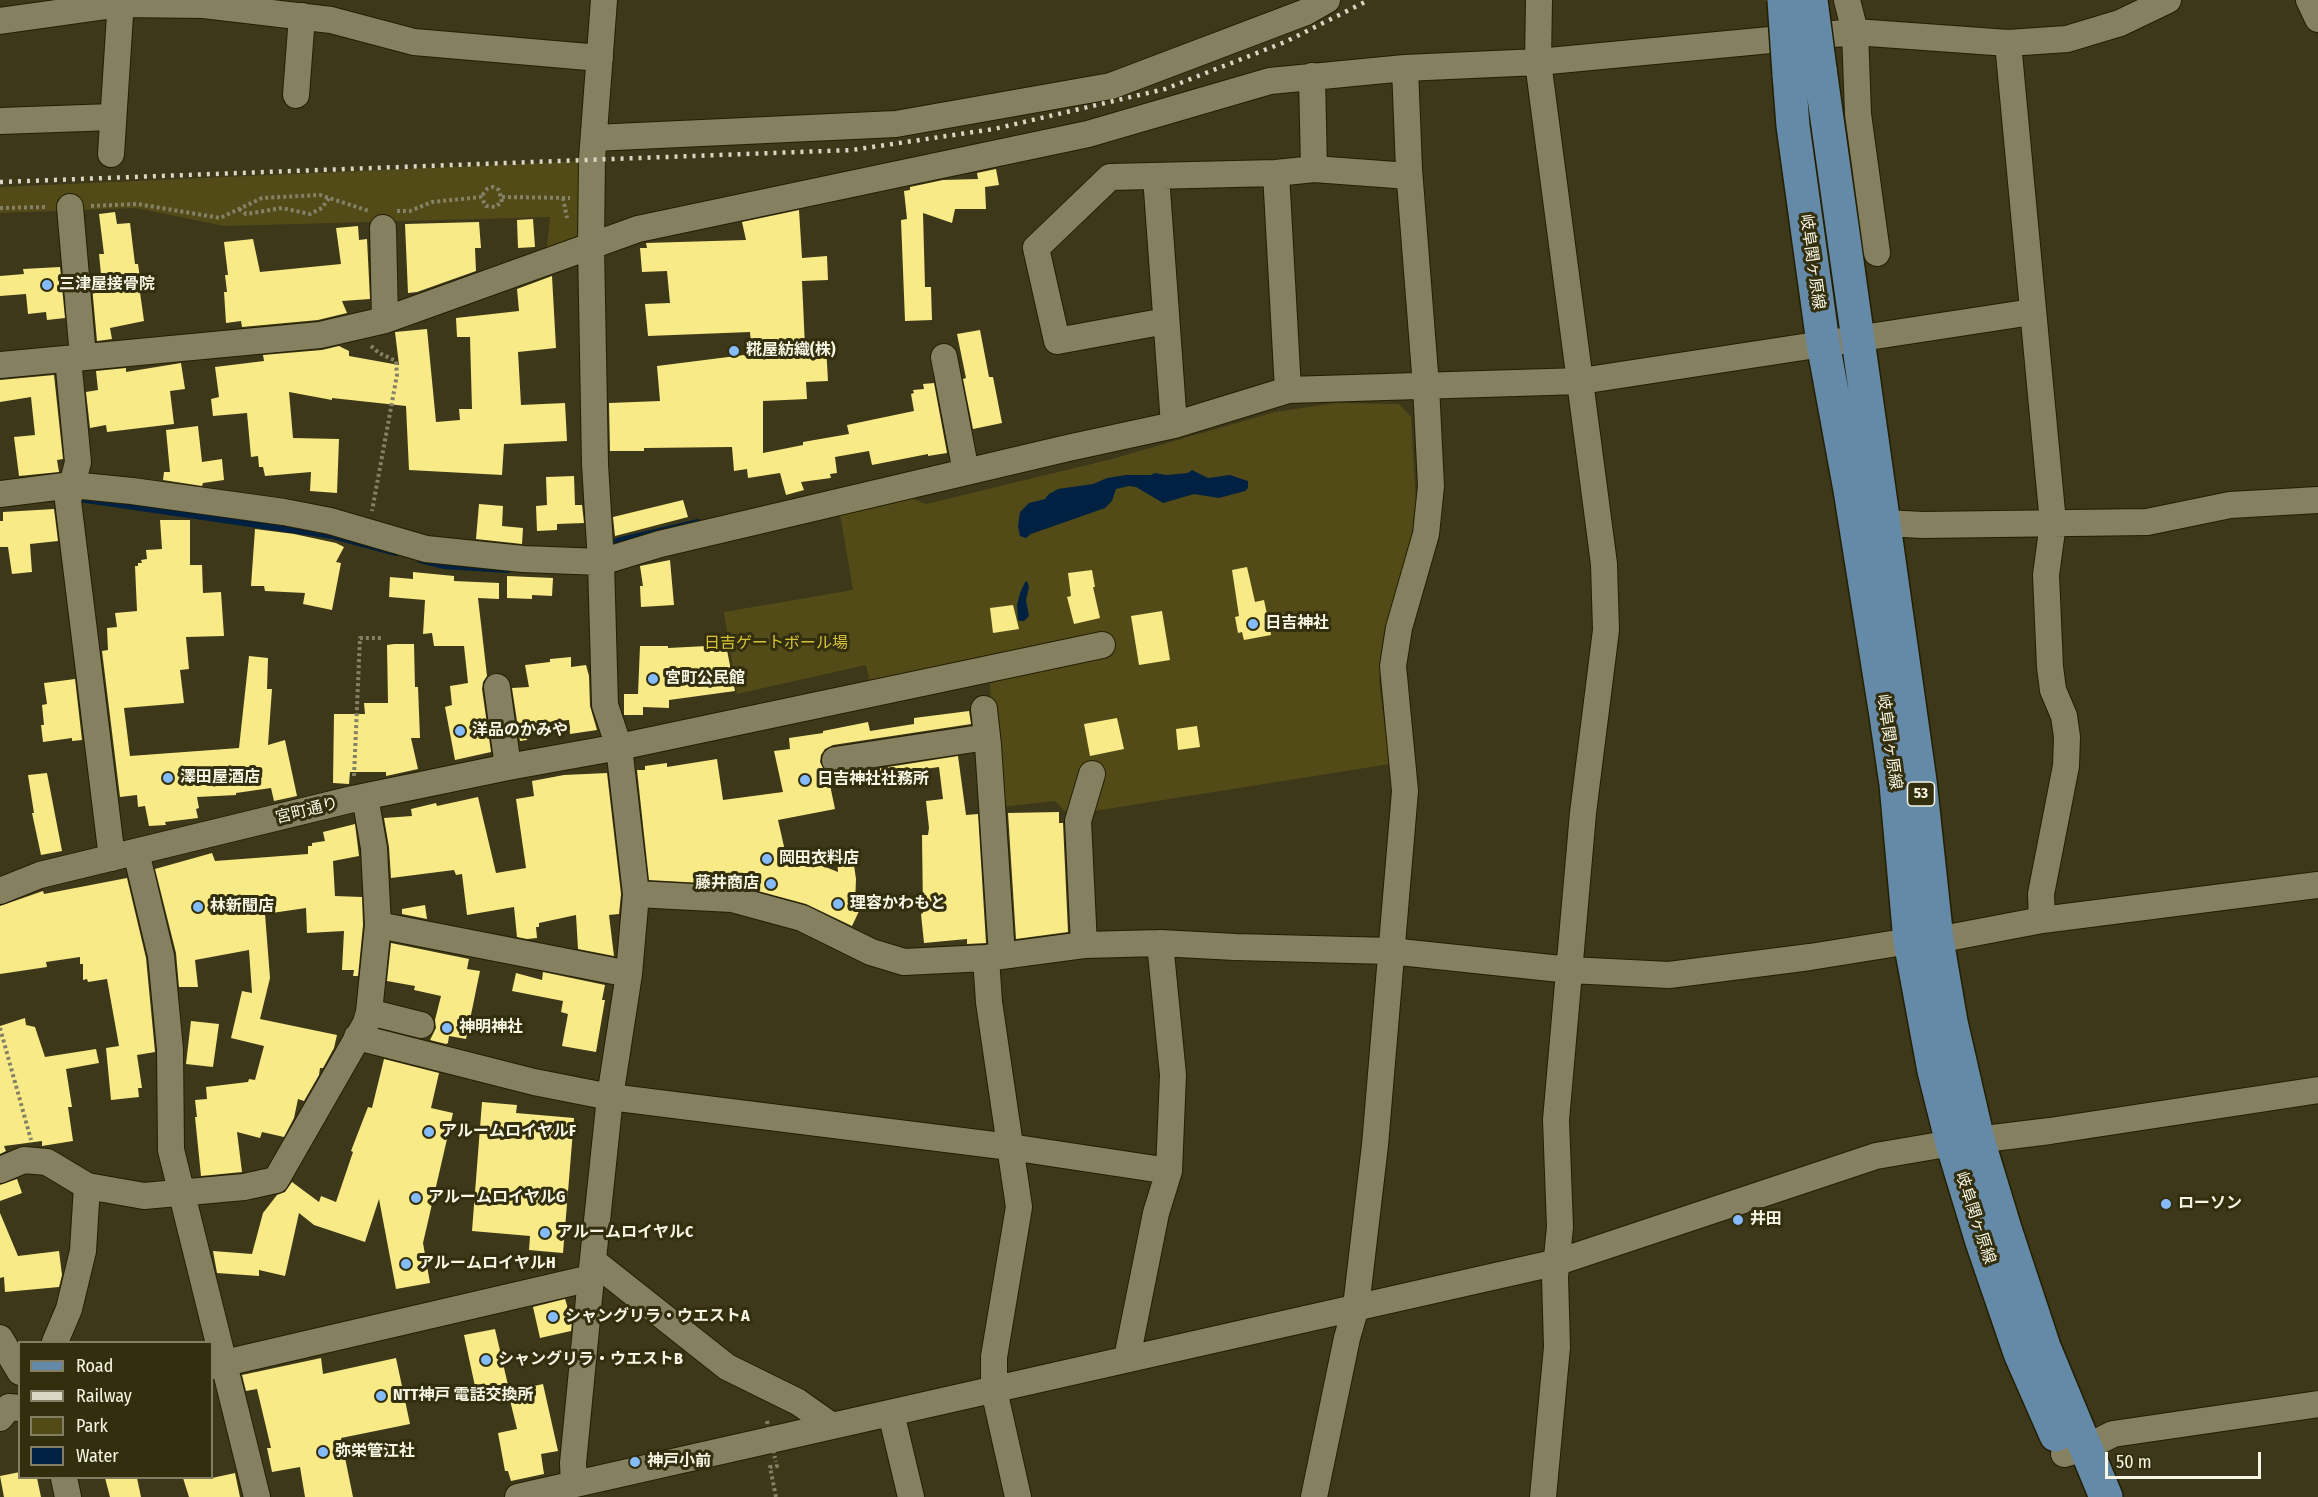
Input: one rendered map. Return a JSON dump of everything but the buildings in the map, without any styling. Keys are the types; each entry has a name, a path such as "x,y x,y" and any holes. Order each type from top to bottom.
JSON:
{"main road":[{"name":"岐阜関ヶ原線","path":"1784,0 1805,72 1858,339 1885,523 1920,781 1923,940 1934,1071 1965,1141 1982,1242 2020,1353 2074,1451 2106,1497"},
{"name":"岐阜関ヶ原線","path":"1810,0 1805,72 1793,126 1823,343 1850,490 1923,940"},
{"name":"岐阜関ヶ原線","path":"2074,1451 2084,1497"}],"street":[{"path":"574,1484 573,1463 610,1097 629,974 636,894 619,747 605,705 601,562 595,464 591,198 604,0"},
{"path":"594,138 896,124 1111,86 1306,12 1327,0"},
{"path":"1539,0 1538,62 1604,564 1606,630 1582,813 1556,1120 1560,1227 1555,1277 1557,1347 1542,1497"},
{"path":"1847,0 1856,32 1858,114 1877,253"},
{"path":"0,365 320,335 357,327 385,320 638,229 1088,134 1270,81 1405,68 1538,62 1856,32 2008,43 2067,39 2120,23 2168,0"},
{"path":"2309,0 2318,19"},
{"path":"0,21 121,2 204,5 331,20 414,42 600,58"},
{"path":"111,154 121,2"},
{"path":"296,95 302,16"},
{"path":"2008,43 2053,523 2046,575 2050,667 2053,690 2064,716 2067,737 2066,766 2041,894 2042,920"},
{"path":"1314,1497 1347,1338 1356,1307 1376,1145 1390,951 1405,791 1393,666 1399,628 1426,534 1431,486 1426,386 1409,176 1405,68"},
{"path":"1312,76 1314,168"},
{"path":"0,121 113,117"},
{"path":"1166,321 1058,341 1036,248 1110,177 1276,173 1314,168 1409,176"},
{"path":"1276,173 1288,390"},
{"path":"1156,176 1174,425"},
{"path":"70,207 78,462 68,501 112,858"},
{"path":"383,217 385,320"},
{"path":"0,494 72,485 284,512 330,521 426,549 523,559 601,562 660,544 1174,425 1288,390 1581,381 2032,312"},
{"path":"944,357 966,472"},
{"path":"1885,523 1923,525 2147,522 2230,505 2318,500"},
{"name":"宮町通り","path":"0,891 40,874 359,798 619,747 1102,645"},
{"path":"497,687 508,767"},
{"path":"984,709 987,737 994,957 989,1002 1018,1207 993,1357 994,1390 1018,1497"},
{"path":"835,760 987,737"},
{"path":"1083,945 1078,821 1092,774"},
{"path":"0,1170 24,1160 47,1162 87,1186 144,1196 244,1187 276,1180 366,1023 369,1012 378,925 374,848 359,798"},
{"path":"136,852 161,956 170,1049 171,1150 212,1341"},
{"path":"636,894 732,899 802,918 871,952 904,962 994,957 1083,945 1160,943 1390,951 1570,970 1669,975 1923,940 2042,920 2318,885"},
{"path":"378,925 629,974"},
{"path":"1127,1358 1156,1214 1169,1171 1173,1076 1160,943"},
{"path":"369,1012 421,1024"},
{"path":"357,1037 534,1082 610,1097 1010,1147 1169,1171"},
{"path":"518,1497 1558,1262 1876,1156 2318,1090"},
{"path":"55,1341 69,1309 83,1251 87,1186"},
{"path":"217,1364 592,1269"},
{"path":"592,1269 727,1367 798,1402 832,1426"},
{"path":"0,1338 18,1369"},
{"path":"213,1345 257,1497"},
{"path":"2074,1451 2113,1434 2318,1404"},
{"path":"891,1413 911,1497"},
{"path":"64,1479 68,1497"}],"path":[{"path":"0,208 138,204 220,218 262,198 320,195 383,217 410,211 432,202 481,197 487,189 493,187 499,190 502,202 495,207 486,206 481,197"},
{"path":"502,197 591,198"},
{"path":"239,209 246,214 282,208 310,214 322,208 329,198"},
{"path":"357,327 367,343 379,353 396,361 397,375 368,532"},
{"path":"359,798 360,638 383,638"},
{"path":"0,1028 36,1161"},
{"path":"767,1421 777,1466 770,1467 776,1497"}],"green space":[{"path":"587,161 584,244 546,254 550,217 224,226 136,208 0,213 0,187"},
{"name":"日吉ゲートボール場","path":"1336,403 1399,404 1411,417 1417,519 1408,563 1384,634 1379,682 1390,764 1069,815 1055,801 999,807 988,659 870,682 866,665 737,694 724,612 853,590 840,514 905,496 926,504 1112,459 1275,412"}],"water":[{"path":"1192,470 1208,478 1230,475 1248,481 1248,488 1245,491 1219,498 1194,494 1163,503 1136,487 1129,486 1116,489 1112,501 1105,508 1031,534 1026,538 1020,536 1018,526 1020,512 1029,503 1045,499 1058,489 1093,484 1107,478 1126,475 1155,473 1166,475 1188,473"},
{"path":"1027,581 1029,587 1026,600 1029,616 1024,621 1020,621 1017,605 1020,593"}],"waterway":[{"path":"79,499 333,536 396,553"},
{"path":"617,541 698,522"},
{"path":"420,560 444,566 508,570"}],"railway":[{"path":"0,182 852,150 994,129 1165,89 1285,42 1369,0"}],"place":[{"name":"三津屋接骨院","path":"47,285"},
{"name":"糀屋紡織(株)","path":"734,351"},
{"name":"日吉神社","path":"1253,624"},
{"name":"宮町公民館","path":"653,679"},
{"name":"洋品のかみや","path":"460,731"},
{"name":"澤田屋酒店","path":"168,778"},
{"name":"日吉神社社務所","path":"805,780"},
{"name":"岡田衣料店","path":"767,859"},
{"name":"藤井商店","path":"771,884"},
{"name":"理容かわもと","path":"838,904"},
{"name":"林新聞店","path":"198,907"},
{"name":"神明神社","path":"447,1028"},
{"name":"アルームロイヤルF","path":"429,1132"},
{"name":"アルームロイヤルG","path":"416,1198"},
{"name":"ローソン","path":"2166,1204"},
{"name":"井田","path":"1738,1220"},
{"name":"アルームロイヤルC","path":"545,1233"},
{"name":"アルームロイヤルH","path":"406,1264"},
{"name":"シャングリラ・ウエストA","path":"553,1317"},
{"name":"シャングリラ・ウエストB","path":"486,1360"},
{"name":"NTT神戸 電話交換所","path":"381,1396"},
{"name":"弥栄管江社","path":"323,1452"},
{"name":"神戸小前","path":"635,1462"}]}
